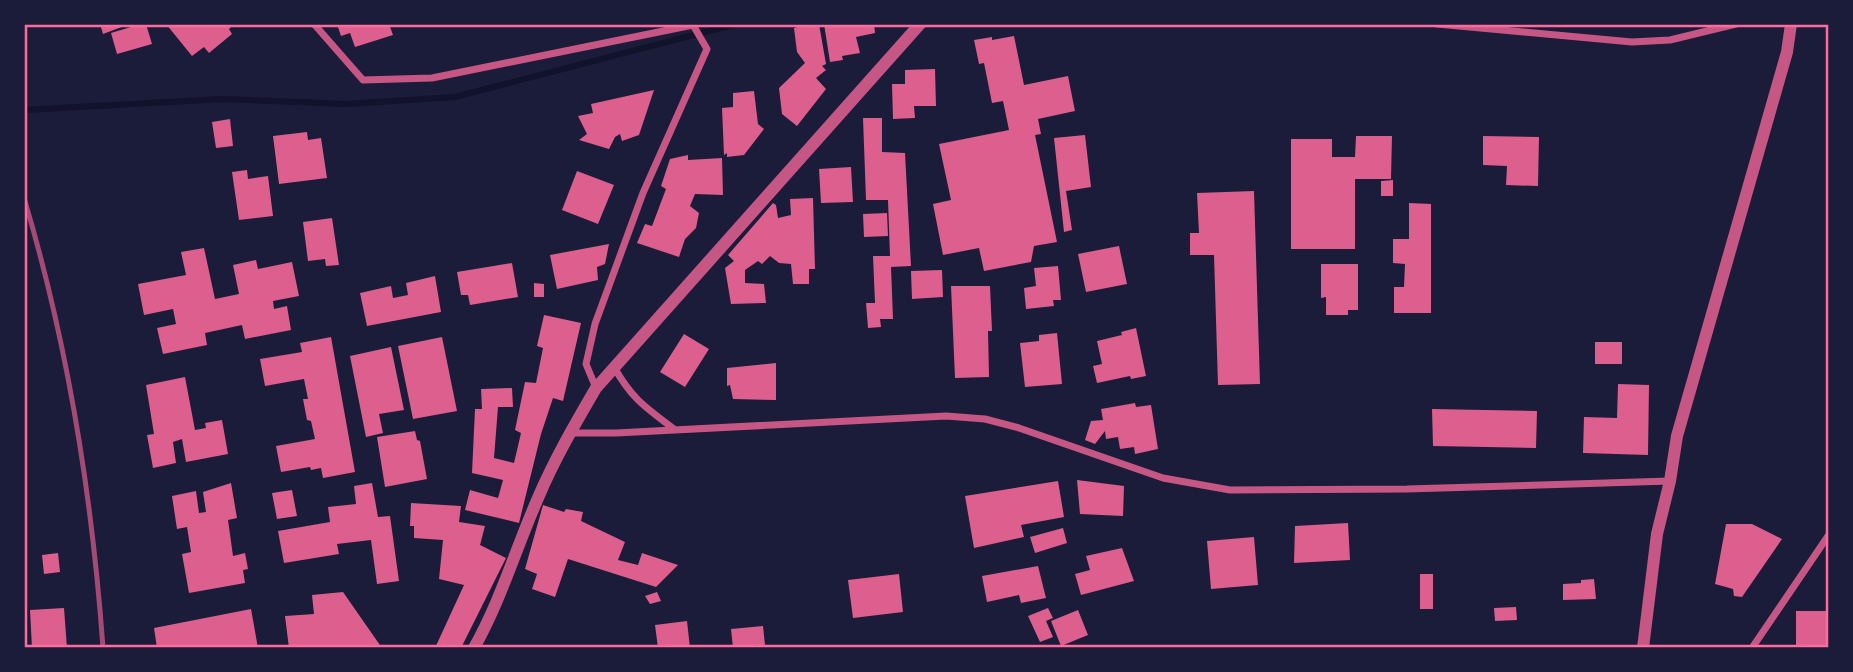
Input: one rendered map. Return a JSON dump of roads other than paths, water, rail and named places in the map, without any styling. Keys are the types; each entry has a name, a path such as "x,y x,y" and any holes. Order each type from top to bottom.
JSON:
{"street":[{"path":"314,24 363,80 432,78 694,25 707,48 643,193 595,324 586,364 596,387"},
{"path":"474,648 488,624 510,573 537,498 596,387 919,24"},
{"path":"1437,24 1632,42 1670,40 1736,24"},
{"path":"1643,648 1657,534 1670,481 1677,436 1787,52 1791,24"},
{"path":"614,367 625,387 644,408 674,429"},
{"path":"570,433 946,416 985,419 1019,428 1163,478 1230,490 1408,489 1670,481"},
{"path":"1752,648 1829,536"}],"waterway":[{"path":"24,110 222,99 346,104 455,97 736,24"}],"railway":[{"path":"24,198 40,253 76,421 92,534 103,648"}]}
